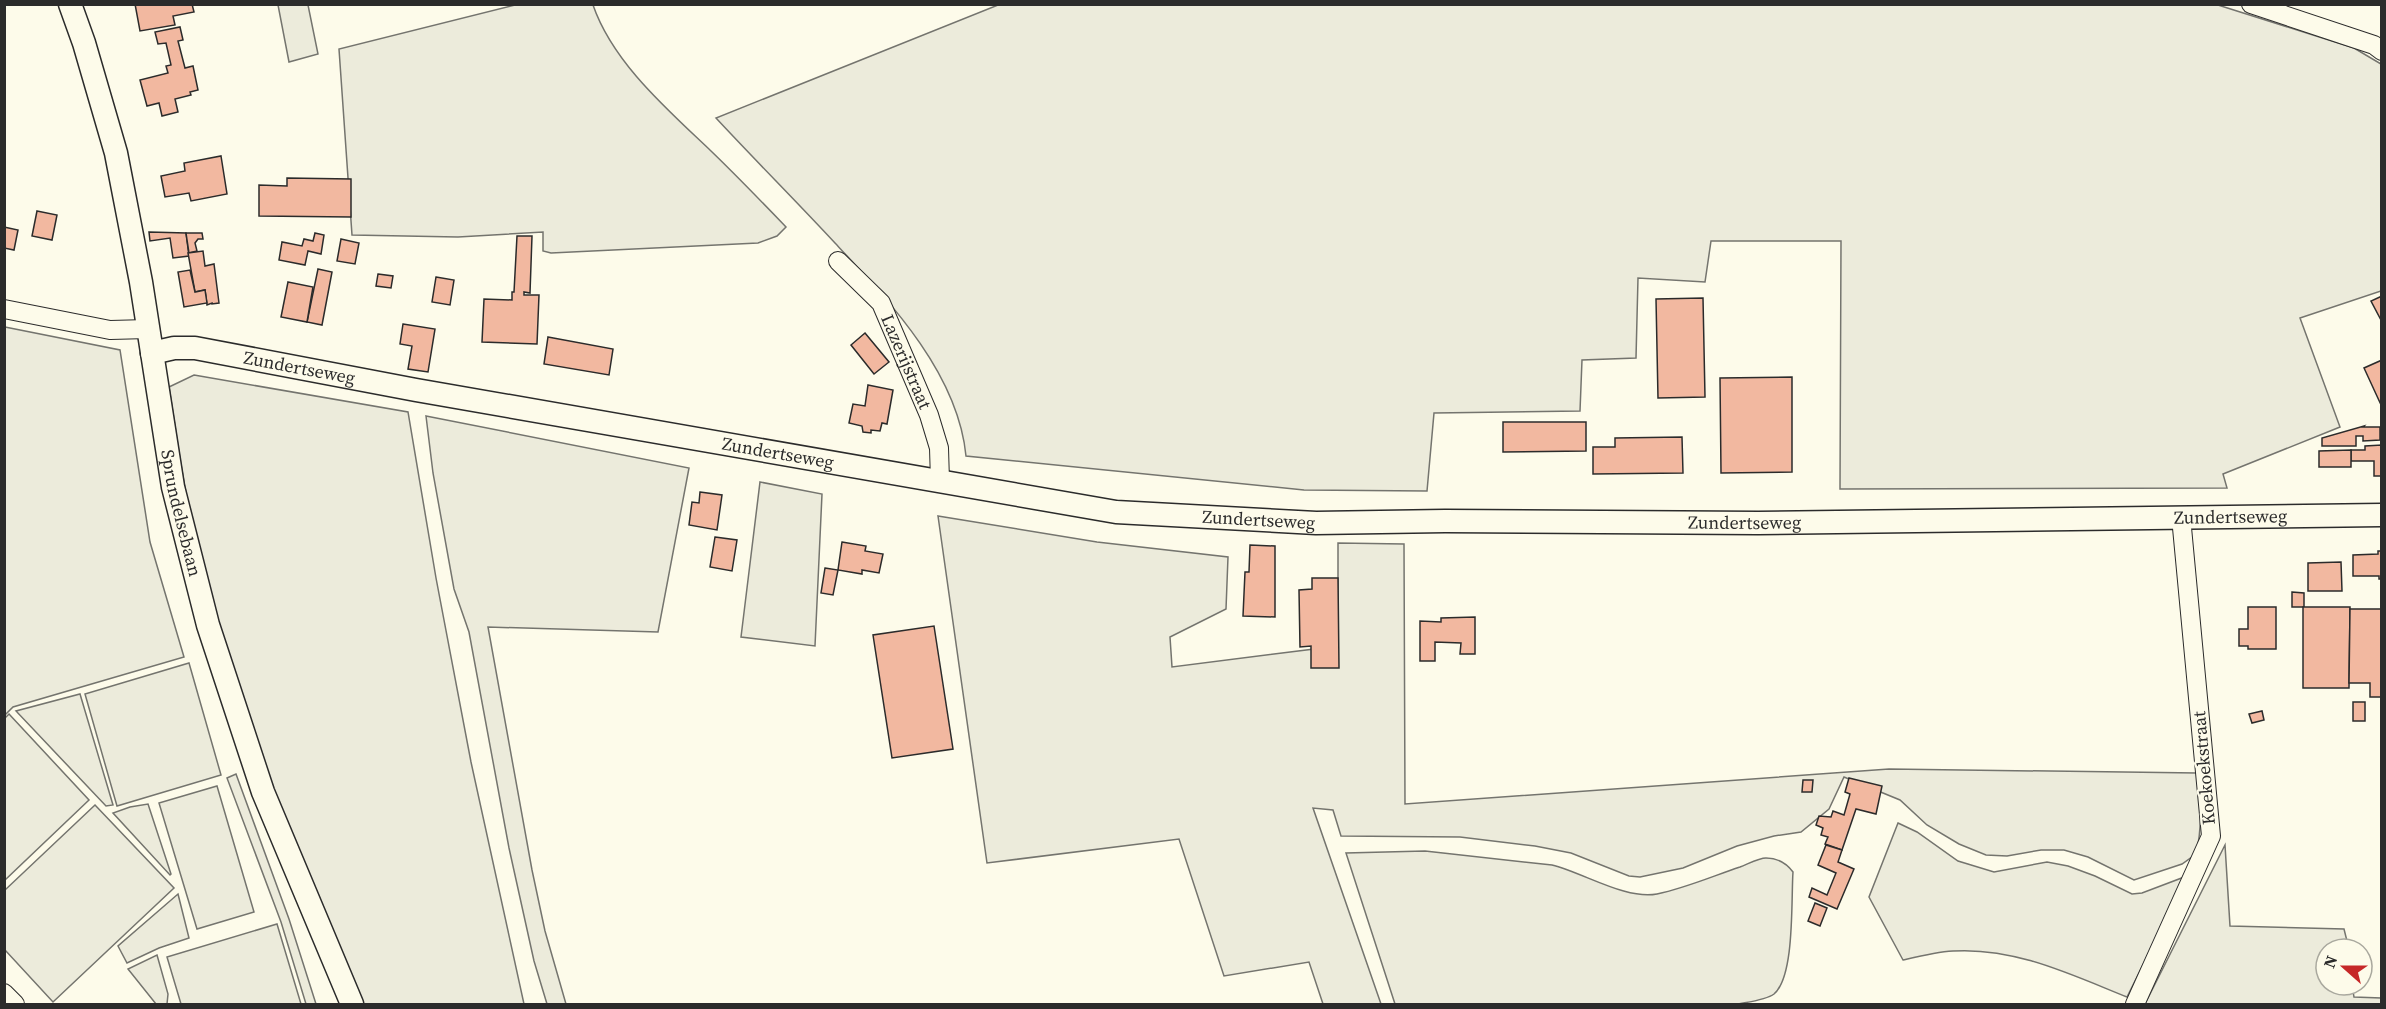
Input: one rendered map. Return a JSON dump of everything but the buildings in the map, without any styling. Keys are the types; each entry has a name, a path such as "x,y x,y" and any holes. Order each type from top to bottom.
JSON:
{"street":[{"name":"Sprundelsebaan","path":"70,4 84,43 116,153 148,329 173,487 208,625 263,792 352,1005"},
{"path":"2251,4 2374,45 2382,51"},
{"name":"Lazerijstraat","path":"838,261 881,303 896,334 929,415 939,448 940,481"},
{"path":"4,309 110,330 148,329"},
{"name":"Zundertseweg","path":"152,353 174,348 195,348 416,390 1116,512 1316,524 1445,521 1758,523 2382,515"},
{"name":"Koekoekstraat","path":"2135,1005 2211,836 2181,517"},
{"path":"4,993 15,1005"}],"shaded area":[{"path":"278,5 308,5 318,54 289,62"},
{"path":"515,5 593,5 614,47 643,84 786,227 777,236 758,243 551,253 543,251 543,232 458,237 352,235 339,49"},
{"path":"998,5 2218,5 2354,48 2381,64 2381,291 2300,318 2340,427 2223,474 2227,488 1840,489 1841,241 1711,241 1705,282 1638,278 1636,358 1582,360 1580,411 1434,413 1427,491 1304,490 966,456 960,425 950,396 936,368 899,314 716,118"},
{"path":"5,327 120,350 150,542 184,657 13,707 5,715"},
{"path":"194,375 408,412 436,578 471,762 524,1004 352,1004 263,763 206,579 187,501 169,387"},
{"path":"426,416 689,468 658,632 488,627 532,870 545,931 566,1004 547,1004 534,961 509,848 469,632 454,589 433,473"},
{"path":"760,482 822,494 815,646 741,637"},
{"path":"938,516 1097,542 1228,557 1226,609 1170,637 1172,667 1338,646 1338,543 1404,544 1405,804 1889,769 2197,773 2200,823 2196,854 2182,864 2134,880 2088,857 2064,850 2041,850 2007,856 1986,855 1959,844 1927,825 1900,800 1844,777 1829,809 1801,832 1774,836 1737,846 1683,868 1640,877 1629,876 1571,853 1535,846 1460,837 1341,836 1333,810 1313,808 1381,1004 1323,1004 1309,962 1224,976 1179,839 987,863"},
{"path":"189,663 221,775 117,806 85,694"},
{"path":"80,694 113,805 106,806 16,711"},
{"path":"9,714 89,800 5,880 4,719"},
{"path":"236,774 289,919 316,1004 306,1004 281,922 227,778"},
{"path":"217,786 254,912 197,929 159,803"},
{"path":"148,804 171,874 170,875 113,813"},
{"path":"95,805 174,888 53,1002 5,950 5,890"},
{"path":"1898,823 1917,832 1958,861 1994,872 2047,862 2068,866 2095,876 2132,894 2142,893 2187,876 2127,997 2043,964 1999,953 1953,951 1903,960 1869,897"},
{"path":"2225,845 2230,926 2344,929 2346,937 2314,937 2314,997 2381,998 2381,1004 2145,1004"},
{"path":"1425,851 1552,865 1619,890 1645,895 1678,889 1760,859 1778,860 1793,872 1791,937 1786,971 1781,985 1774,994 1738,1004 1395,1004 1346,853"},
{"path":"178,894 189,938 159,948 127,963 118,946"},
{"path":"277,924 301,1004 181,1004 167,957"},
{"path":"157,955 168,994 167,1004 156,1004 128,969"}]}
